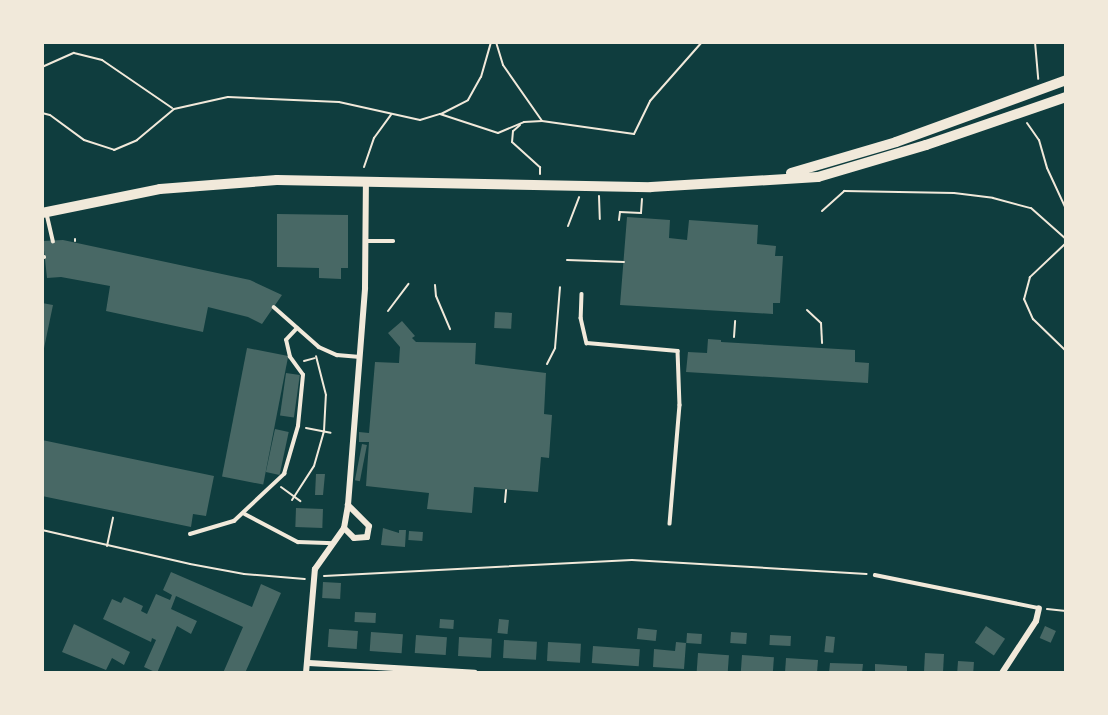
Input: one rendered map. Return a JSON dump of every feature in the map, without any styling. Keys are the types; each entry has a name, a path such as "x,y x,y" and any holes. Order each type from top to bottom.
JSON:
{"main road":[{"path":"782,177 896,142 1066,79"},
{"path":"44,212 122,194 209,184 277,180 643,187 818,177 1066,97"}],"street":[{"path":"306,673 309,663 313,578 322,556 344,528 348,505 360,357 366,182"},
{"path":"344,528 354,538 367,537 369,526 348,505"},
{"path":"1002,673 1036,621 1038,608"},
{"path":"309,663 475,673"}],"lane":[{"path":"44,212 53,241"},
{"path":"366,241 393,241"},
{"path":"582,293 581,318 587,343 678,351 680,405 670,524"},
{"path":"274,307 319,347 337,355 360,357"},
{"path":"190,534 234,521 245,514 284,474 298,426 303,375 290,357 286,340 297,328"},
{"path":"245,514 298,542 334,543"},
{"path":"875,575 1038,608"}],"path":[{"path":"42,113 50,115 84,140 114,150 136,140 174,109 228,97 339,102 419,120 440,114 468,100 481,77 491,42"},
{"path":"496,42 503,65 542,121"},
{"path":"440,114 498,133 524,122 542,121 634,134 650,101 702,42"},
{"path":"1035,42 1036,72 1041,90"},
{"path":"42,67 75,52 102,60 174,109"},
{"path":"1022,113 1039,140 1066,209"},
{"path":"364,167 374,138 391,115"},
{"path":"524,122 513,131 512,142 540,167 540,185"},
{"path":"568,226 583,187"},
{"path":"599,187 600,219"},
{"path":"619,220 620,212 641,213 643,187"},
{"path":"822,211 844,191 954,193 993,198 1031,208 1066,241 1030,277 1024,299 1033,319 1065,351"},
{"path":"567,260 624,262"},
{"path":"388,311 408,284"},
{"path":"435,285 436,296 450,329"},
{"path":"547,364 555,348 560,287"},
{"path":"807,310 821,323 822,343"},
{"path":"734,337 735,321"},
{"path":"293,498 314,466 324,432 326,395 316,357 300,362"},
{"path":"304,428 331,433"},
{"path":"281,487 300,501"},
{"path":"505,502 506,490"},
{"path":"107,547 113,518"},
{"path":"42,530 107,547 244,575 313,578 632,560 875,575"},
{"path":"1038,608 1066,611"}],"building":[{"path":"277,214 348,215 348,268 341,268 341,279 319,278 319,268 277,267"},
{"path":"627,217 670,220 669,238 687,240 689,220 758,225 757,244 776,246 775,256 783,256 780,303 773,303 773,314 620,305"},
{"path":"63,240 250,280 282,295 262,324 248,317 208,307 203,332 106,311 110,286 61,277 47,278 43,241"},
{"path":"42,303 53,305 43,353 42,353"},
{"path":"495,312 512,313 511,329 494,328"},
{"path":"402,321 415,336 412,338 416,342 476,343 475,364 546,373 544,414 552,415 549,458 541,457 538,492 474,487 472,513 427,509 429,493 366,486 369,442 359,442 359,432 369,433 375,362 399,363 400,347 388,333"},
{"path":"708,339 855,350 855,362 869,363 868,383 686,372 688,352 707,353"},
{"path":"247,348 288,356 263,485 222,477"},
{"path":"286,373 300,375 294,418 280,416"},
{"path":"275,429 289,432 280,475 266,472"},
{"path":"42,440 214,476 206,516 193,514 191,527 42,496"},
{"path":"362,444 367,445 360,481 355,480"},
{"path":"316,474 325,474 323,495 315,495"},
{"path":"296,508 323,509 322,528 295,527"},
{"path":"383,528 399,533 399,530 406,530 405,547 381,545"},
{"path":"409,531 423,532 422,541 408,540"},
{"path":"171,572 252,607 261,584 281,593 245,673 223,673 243,627 176,596 171,609 197,621 191,634 177,626 157,673 144,667 156,640 152,638 151,642 103,619 112,599 121,603 124,597 143,606 141,611 147,614 156,594 170,600 172,595 163,590"},
{"path":"323,582 341,583 340,599 322,598"},
{"path":"355,612 376,613 375,623 354,622"},
{"path":"440,619 454,620 453,629 439,628"},
{"path":"499,619 509,620 507,634 498,633"},
{"path":"74,624 130,652 124,665 112,658 106,670 62,652"},
{"path":"986,626 1005,639 994,655 975,643"},
{"path":"1045,626 1056,631 1051,643 1040,638"},
{"path":"638,628 657,630 656,641 637,639"},
{"path":"329,629 358,631 357,649 328,647"},
{"path":"371,632 403,634 402,653 370,651"},
{"path":"731,632 747,633 746,644 730,643"},
{"path":"687,633 702,634 701,644 686,643"},
{"path":"416,635 447,637 446,655 415,653"},
{"path":"770,635 791,636 790,646 769,645"},
{"path":"826,636 835,637 833,653 824,652"},
{"path":"459,637 492,639 491,658 458,656"},
{"path":"504,640 537,642 536,660 503,658"},
{"path":"548,642 581,644 580,663 547,661"},
{"path":"676,642 686,643 684,669 653,667 654,649 675,651"},
{"path":"593,646 640,649 639,666 592,663"},
{"path":"698,653 729,655 728,673 697,671"},
{"path":"925,653 944,654 943,673 924,673"},
{"path":"742,655 774,657 773,673 741,673"},
{"path":"786,658 818,660 817,673 785,673"},
{"path":"958,661 974,662 973,673 957,673"},
{"path":"830,663 863,664 862,673 829,673"},
{"path":"875,664 907,666 907,673 875,673"}]}
